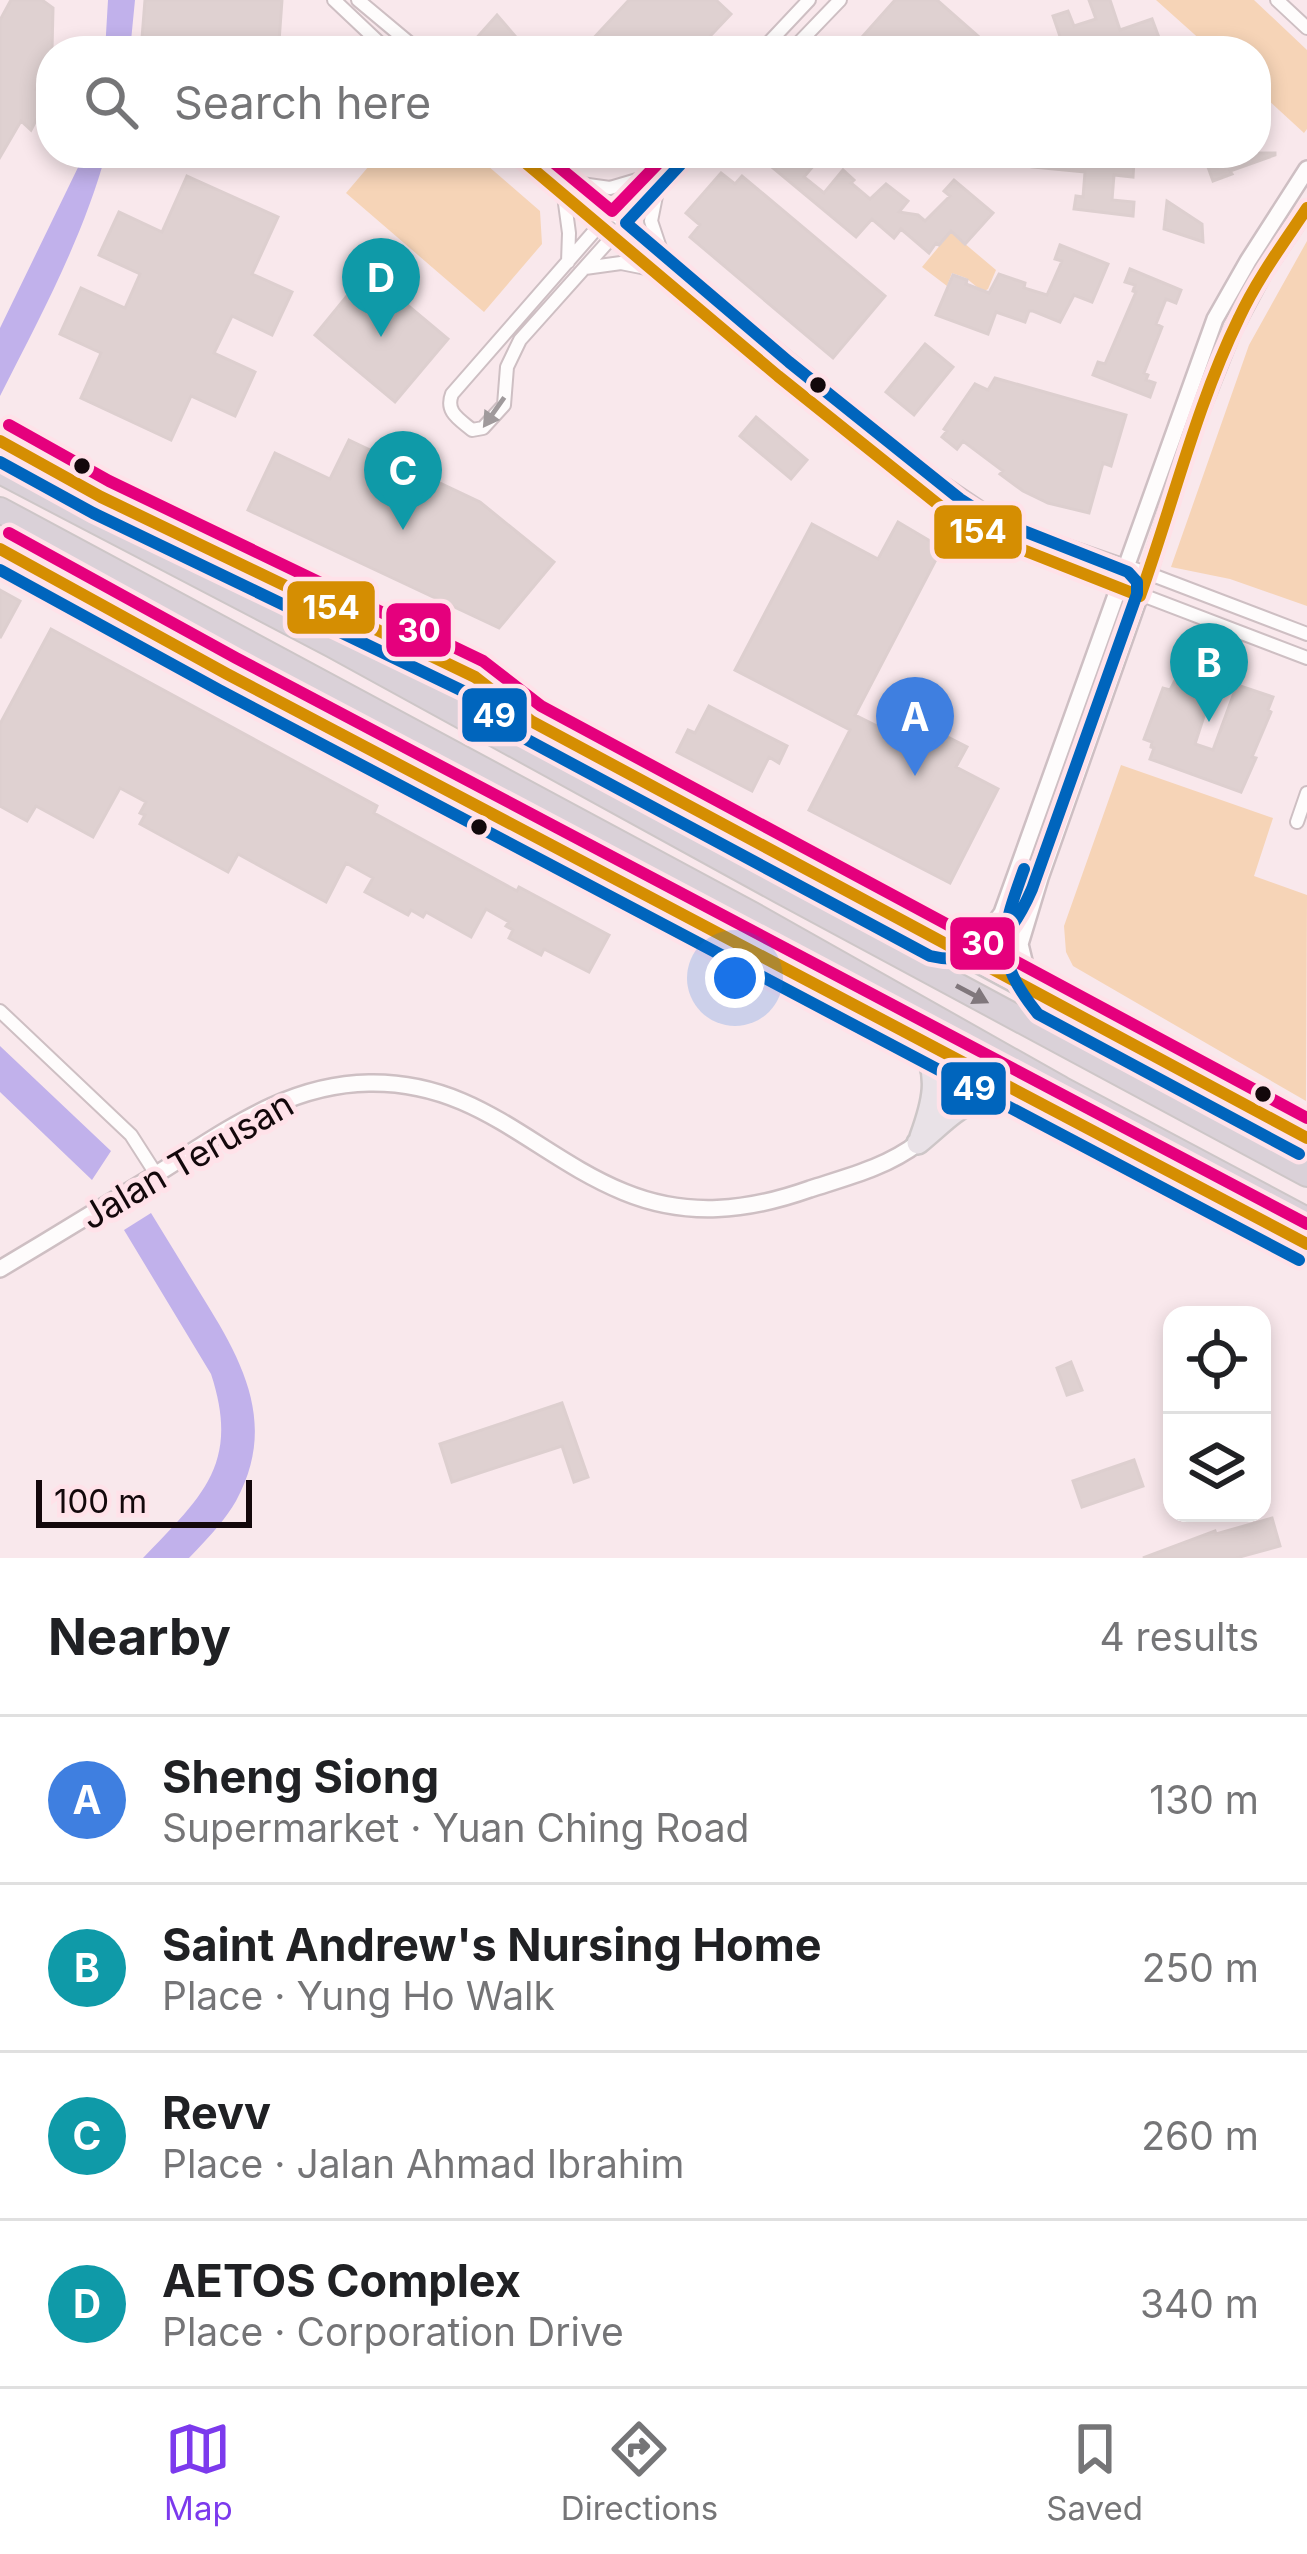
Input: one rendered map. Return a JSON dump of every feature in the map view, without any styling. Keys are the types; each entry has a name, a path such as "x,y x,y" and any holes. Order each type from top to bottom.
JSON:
{"highway":[{"path":"0,470 1307,1174"},
{"path":"0,510 1307,1220"},
{"path":"309,633 332,631 531,721"}],"main road":[{"path":"0,441 122,507 475,677 531,721 1307,1138"},
{"path":"0,549 227,674 1307,1244"},
{"path":"918,1039 936,1074 918,1143"},
{"path":"918,1143 967,1103 983,1097 1006,1097 1044,1108"}],"street":[{"path":"334,0 372,36"},
{"path":"358,0 401,36"},
{"path":"775,36 809,0"},
{"path":"805,36 840,0"},
{"path":"1277,0 1307,28"},
{"path":"532,168 778,376 980,533 1307,658"},
{"path":"558,168 921,468 1006,525 1307,634"},
{"path":"654,168 452,394 451,412 472,430 483,428 503,405 507,367 520,340 678,168"},
{"path":"938,940 978,934 1002,913 1215,319 1307,169"},
{"path":"575,182 610,188 644,178"},
{"path":"658,189 651,221 663,254"},
{"path":"563,194 568,262"},
{"path":"1051,1001 1025,965 1020,944 1024,925 1148,574 1196,422 1233,330 1307,208"},
{"path":"585,268 622,263 652,269"},
{"path":"1297,822 1307,793"},
{"path":"0,1011 130,1136 156,1174"},
{"name":"Jalan Terusan","path":"0,1269 278,1101 336,1086 419,1086 443,1094 480,1108 625,1193 699,1210 776,1201 901,1157 918,1143"}],"shaded area":[{"path":"108,0 135,0 131,36 106,36"},
{"path":"1156,0 1254,0 1307,50 1304,133 1271,103 1271,36 1196,36"},
{"path":"78,168 101,168 59,277 0,396 0,328"},
{"path":"367,168 490,168 540,211 542,244 484,312 346,193"},
{"path":"951,232 996,270 983,292 952,273 947,286 922,267"},
{"path":"1307,241 1307,606 1230,579 1171,567 1249,345"},
{"path":"1121,765 1273,818 1254,876 1307,895 1306,1101 1073,966 1066,952 1064,926"},
{"path":"0,1046 111,1151 92,1180 0,1092"},
{"path":"151,1213 232,1348 243,1372 254,1421 254,1447 236,1501 189,1558 143,1558 210,1477 221,1433 219,1406 211,1374 124,1230"}],"building":[{"path":"11,0 42,0 53,8 52,36 36,36 36,120 31,130 21,121 0,157 0,20"},
{"path":"145,0 282,0 279,36 142,36"},
{"path":"629,0 716,0 731,14 710,36 596,36"},
{"path":"895,0 937,0 978,36 863,36"},
{"path":"1089,0 1110,0 1120,30 1152,19 1158,36 1060,36 1053,16 1068,11 1074,26 1096,19"},
{"path":"497,15 515,36 478,36"},
{"path":"773,168 812,168 804,177 824,193 843,170 870,199 886,184 908,201 899,212 925,221 950,196 944,191 954,180 993,213 965,244 951,231 929,253 901,229 894,238 872,219 856,237"},
{"path":"1043,168 1134,168 1133,177 1114,175 1112,200 1134,202 1133,216 1074,209 1076,196 1083,197 1085,172"},
{"path":"1208,168 1238,168 1232,174 1213,181"},
{"path":"721,173 735,184 742,176 885,296 833,358 690,237 700,225 686,213"},
{"path":"187,176 278,217 252,274 292,292 272,335 232,316 214,353 255,372 235,416 191,396 171,440 81,398 101,353 60,334 81,288 125,308 140,274 99,255 119,212 162,232"},
{"path":"1167,201 1202,224 1203,242 1164,229"},
{"path":"1060,245 1108,264 1092,302 1074,295 1060,322 1033,311 1025,322 996,312 988,334 936,315 953,275 989,293 999,274 1047,295 1062,261 1055,259"},
{"path":"363,268 448,339 395,402 315,335 356,285 351,281"},
{"path":"1130,269 1181,290 1176,303 1166,299 1156,324 1162,327 1144,373 1146,380 1155,383 1150,397 1093,375 1098,362 1105,364 1136,292 1135,285 1125,282"},
{"path":"925,344 953,367 914,415 886,392"},
{"path":"995,378 1126,415 1111,466 1103,463 1089,513 1023,491 963,441 957,449 942,437 975,384 988,390"},
{"path":"756,417 807,460 791,479 740,436"},
{"path":"349,440 480,502 554,562 499,628 248,510 275,453 330,479"},
{"path":"898,522 942,548 855,715 883,729 893,709 967,747 956,767 998,789 950,883 809,810 850,730 735,670 812,524 878,559"},
{"path":"0,590 20,601 0,638"},
{"path":"51,629 377,806 374,813 609,935 589,972 509,938 513,930 506,926 509,922 486,909 471,937 426,912 423,917 411,910 408,915 365,892 373,878 346,863 326,902 238,854 228,872 140,824 146,802 120,788 93,837 36,806 27,821 0,806 0,724"},
{"path":"1182,667 1216,679 1195,744 1213,750 1237,685 1273,697 1241,792 1150,759 1154,748 1144,739 1163,688 1170,690"},
{"path":"709,706 787,746 779,763 769,757 752,791 677,752 688,730 695,733"},
{"path":"1071,1362 1082,1390 1067,1395 1057,1368"},
{"path":"562,1403 588,1477 574,1482 562,1446 452,1482 440,1444"},
{"path":"1134,1460 1143,1486 1082,1507 1073,1481"},
{"path":"1271,1518 1280,1546 1236,1558 1143,1558 1215,1531 1271,1522"}],"transit line":[{"name":"154","path":"532,168 950,514 980,533 1140,596 1224,351 1254,289 1307,208"},
{"name":"30","path":"560,168 612,211 654,168"},
{"name":"49","path":"0,462 93,513 465,692 522,737 930,956 950,959 982,953 1006,934 1032,889 1137,594 1137,582 1128,572 988,517 960,499 626,223 677,168"},
{"name":"30","path":"9,425 109,481 483,661 541,706 1307,1118"},
{"name":"154","path":"0,441 101,497 475,677 531,721 1307,1138"},
{"name":"30","path":"9,533 236,658 1307,1224"},
{"name":"154","path":"0,549 227,674 1307,1244"},
{"name":"49","path":"0,570 1299,1260"},
{"name":"49","path":"1024,869 1005,944 1013,976 1038,1014 1299,1154"}],"place":[{"name":"AETOS Complex","path":"381,337"},
{"name":"Revv","path":"403,530"},
{"name":"Saint Andrew's Nursing Home","path":"1209,722"},
{"name":"Sheng Siong","path":"915,776"}]}
